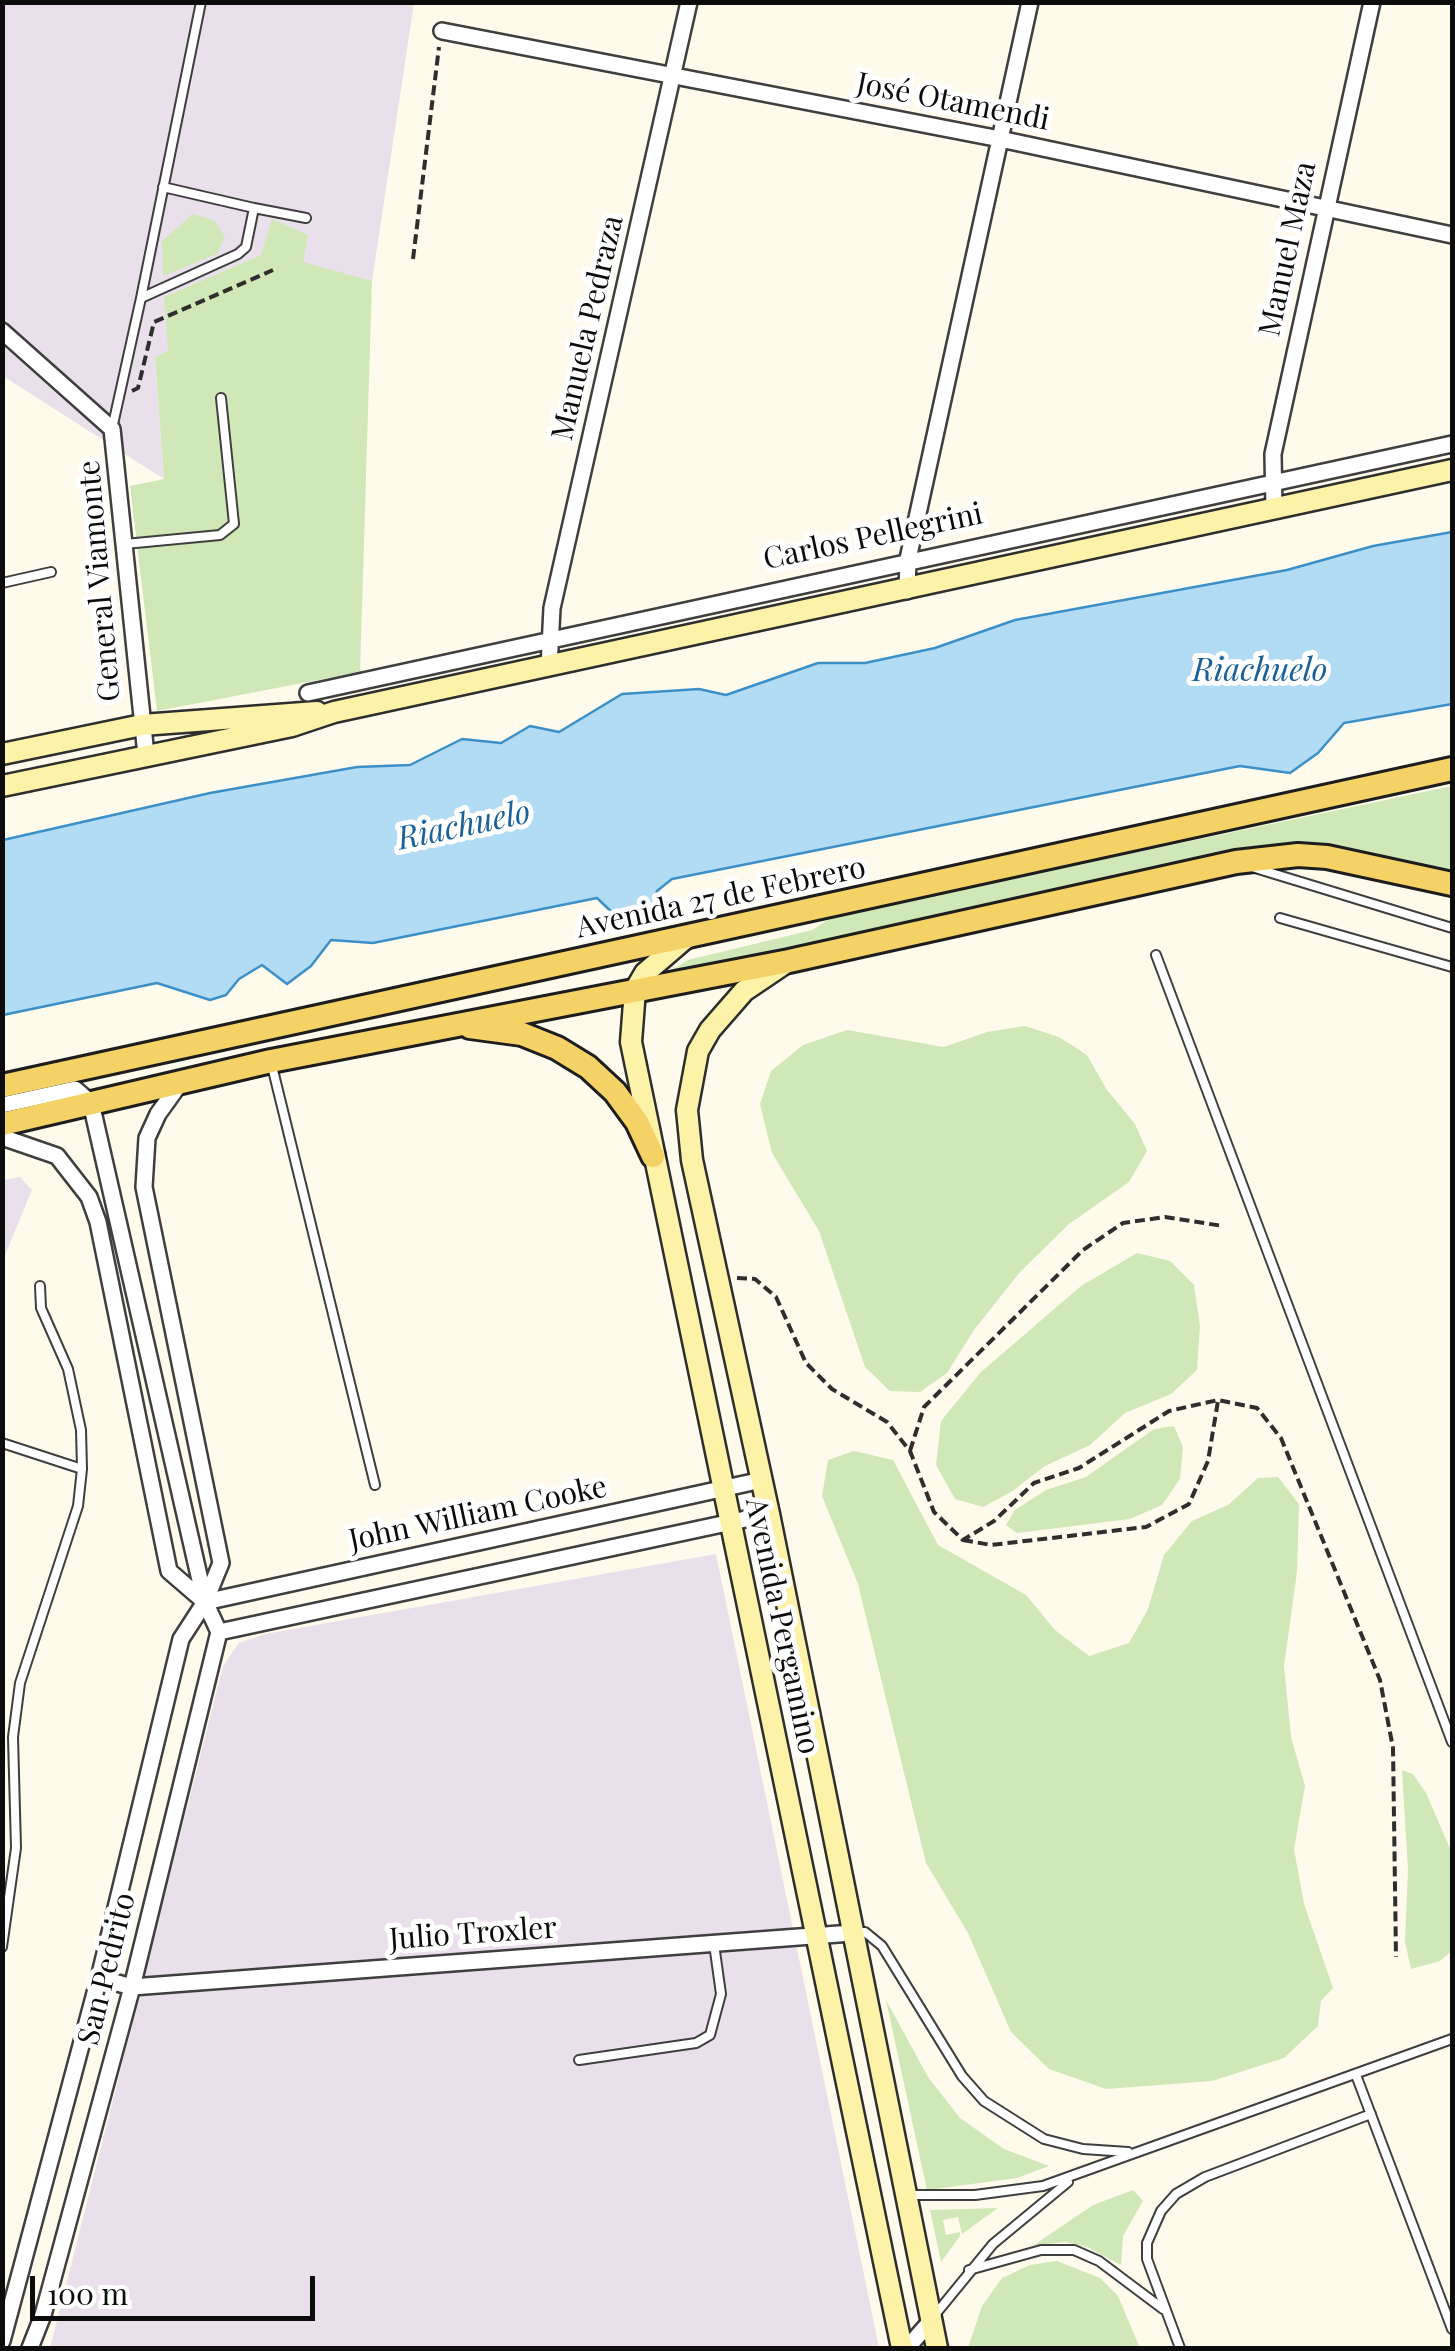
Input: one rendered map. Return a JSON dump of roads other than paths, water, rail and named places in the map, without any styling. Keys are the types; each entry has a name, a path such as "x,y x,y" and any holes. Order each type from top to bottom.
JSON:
{"main road":[{"name":"Carlos Pellegrini","path":"2,786 292,726 334,712 1452,470"},
{"name":"Carlos Pellegrini","path":"2,754 142,725 244,714 334,712"},
{"name":"Avenida 27 de Febrero","path":"2,1086 1452,768"},
{"path":"2,1124 271,1061 789,960 1236,862 1327,857 1452,884"},
{"path":"636,990 645,974 688,936"},
{"name":"Avenida Pergamino","path":"789,960 726,1010 698,1052 686,1110 692,1160 762,1480 937,2348"},
{"name":"Avenida Pergamino","path":"636,990 630,1042 905,2348"},
{"path":"447,1024 522,1034 588,1067 616,1092 637,1122 653,1156"}],"street":[{"name":"Manuela Pedraza","path":"549,666 548,638 689,2"},
{"path":"906,591 908,559 1030,2"},
{"name":"Manuel Maza","path":"1274,510 1273,454 1372,2"},
{"name":"José Otamendi","path":"442,31 1000,139 1452,235"},
{"name":"General Viamonte","path":"2,331 112,429 146,755"},
{"name":"Carlos Pellegrini","path":"308,693 908,559 1452,444"},
{"name":"San Pedrito","path":"2,2341 99,1978 181,1639 205,1602 221,1563 143,1176 147,1138 158,1114 181,1082"},
{"path":"2,1105 75,1090 91,1103 205,1602 220,1632"},
{"path":"2,1137 57,1156 88,1197 98,1222 169,1571 205,1602"},
{"name":"John William Cooke","path":"205,1602 762,1480"},
{"name":"John William Cooke","path":"220,1632 769,1514"},
{"name":"San Pedrito","path":"30,2348 43,2316 132,1987 220,1632"},
{"name":"Julio Troxler","path":"99,1978 132,1987 852,1932"},
{"path":"905,2348 931,2321"}],"lane":[{"path":"112,429 201,2"},
{"path":"163,187 306,218"},
{"path":"142,298 238,254 246,247 254,208"},
{"path":"126,544 220,536 234,524 235,498 221,398"},
{"path":"2,583 51,572"},
{"path":"1236,862 1452,928"},
{"path":"1280,918 1452,967"},
{"path":"1156,955 1452,1742"},
{"path":"271,1061 375,1485"},
{"path":"2,1947 16,1848 13,1737 20,1682 78,1506 82,1468 82,1430 68,1370 41,1308 40,1286"},
{"path":"2,1444 82,1468"},
{"path":"852,1932 865,1932 882,1946 962,2076 984,2101 1021,2128 1062,2146 1133,2152"},
{"path":"579,2060 696,2042 710,2035 722,1994 714,1944"},
{"path":"905,2195 1009,2192 1076,2177 1133,2152 1452,2039"},
{"path":"1356,2075 1452,2328"},
{"path":"1180,2348 1150,2273 1147,2244 1154,2224 1176,2194 1204,2176 1371,2114"},
{"path":"931,2321 969,2270 1019,2220 1076,2177"},
{"path":"969,2270 1041,2250 1074,2250 1099,2261 1165,2310"}],"water":[{"name":"Riachuelo","path":"1452,532 1452,704 1344,723 1318,753 1290,773 1240,766 672,879 657,891 650,916 620,920 597,898 373,943 331,940 311,966 287,984 262,965 239,979 226,995 210,1000 157,983 3,1015 3,840 210,793 357,767 410,765 462,739 501,743 530,726 559,732 622,694 699,689 726,695 818,663 865,663 935,648 1015,620 1287,570 1373,546"}]}
